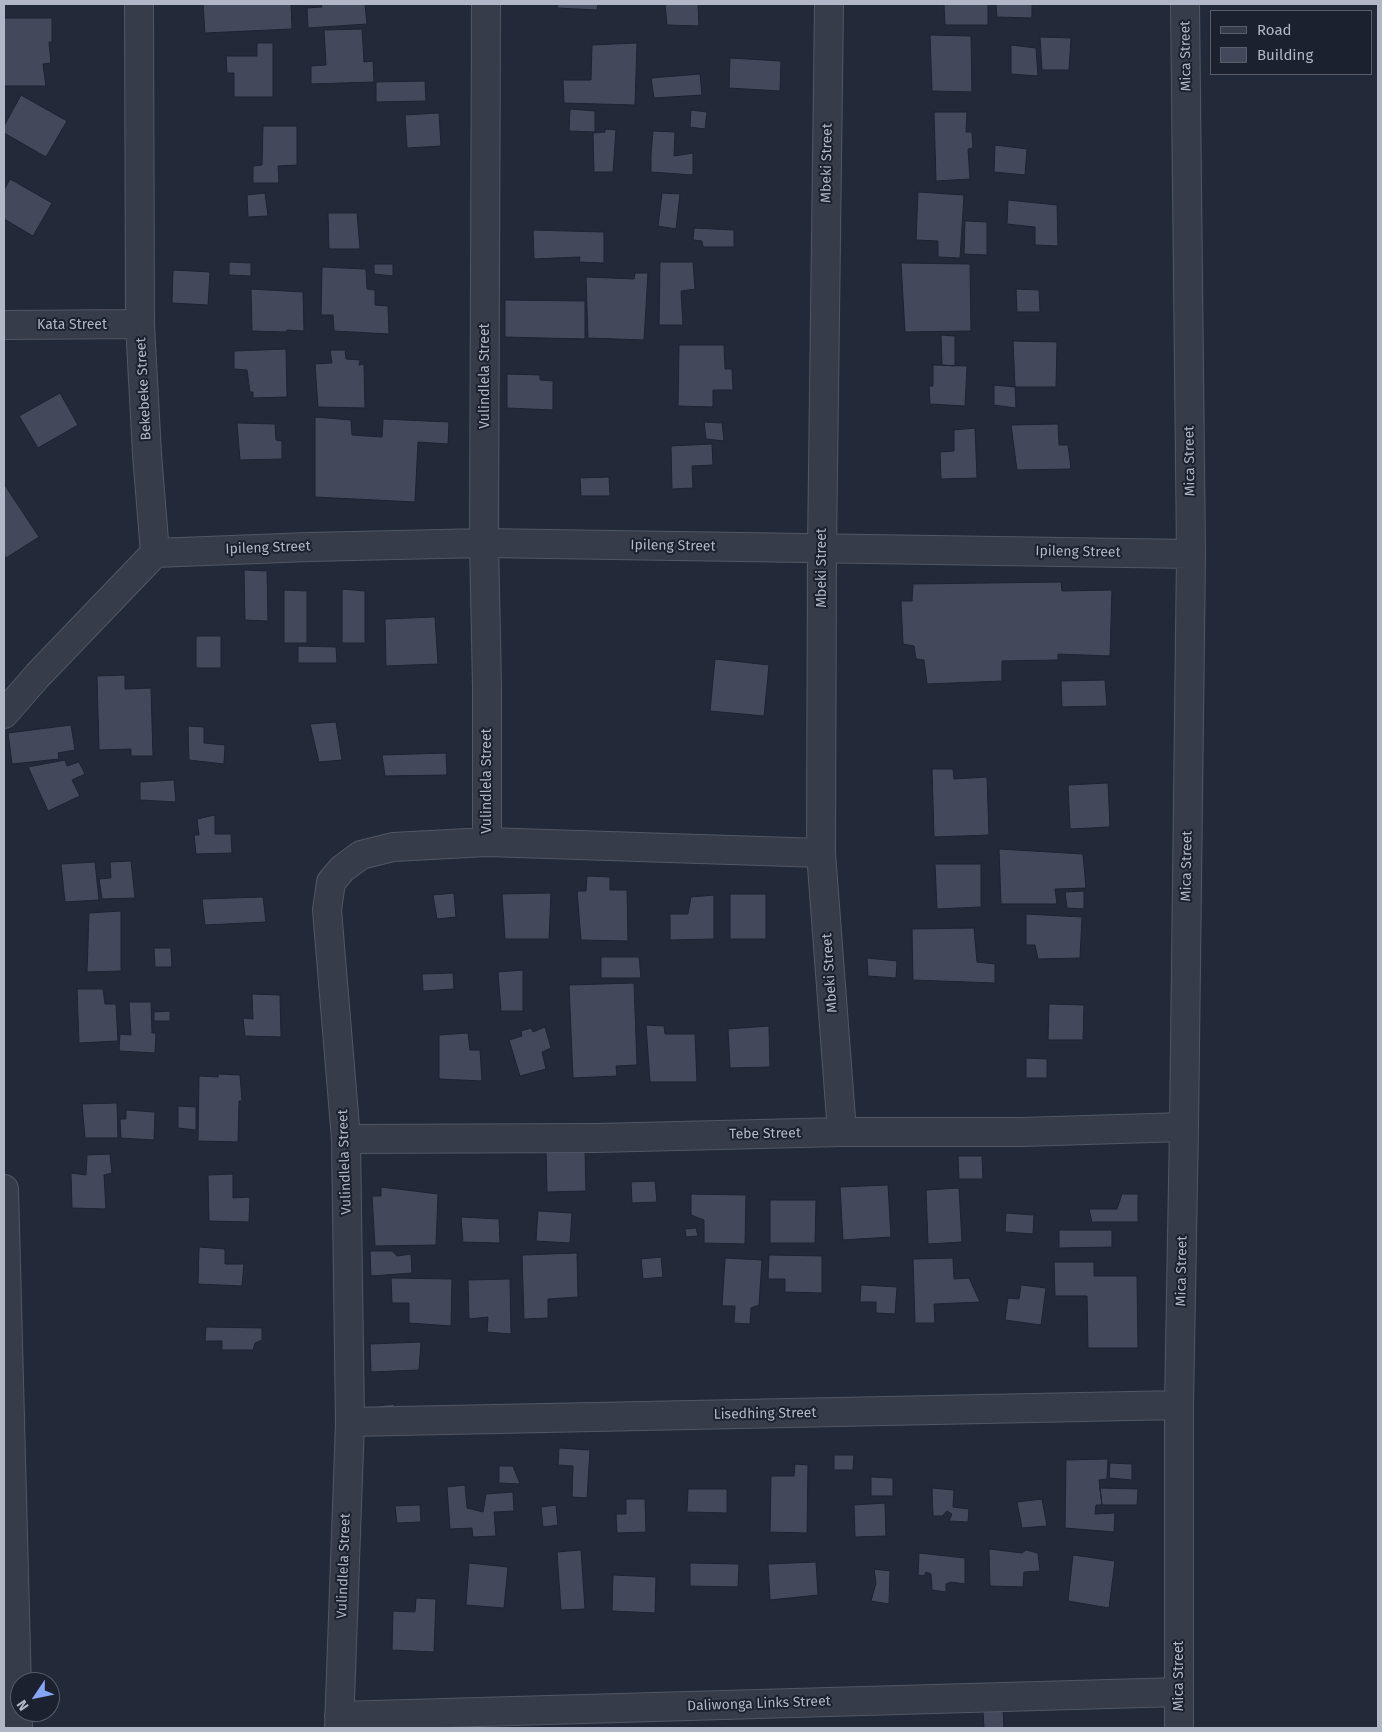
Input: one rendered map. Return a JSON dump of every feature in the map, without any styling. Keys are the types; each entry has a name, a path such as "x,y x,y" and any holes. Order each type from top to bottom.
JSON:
{"street":[{"name":"Bekebeke Street","path":"138,4 140,324 147,454 155,553"},
{"name":"Vulindlela Street","path":"339,1722 350,1422 346,1139 326,910 331,882 342,869 361,855 393,847 487,842 487,687 484,543 486,4"},
{"name":"Mbeki Street","path":"829,4 822,548 821,852 842,1132"},
{"name":"Mica Street","path":"1178,1728 1180,1405 1191,554 1185,4"},
{"name":"Kata Street","path":"4,325 140,324"},
{"name":"Ipileng Street","path":"155,553 309,546 484,543 1191,554"},
{"path":"4,714 38,675 155,553"},
{"path":"487,842 821,852"},
{"name":"Tebe Street","path":"346,1139 596,1138 842,1132 1022,1132 1184,1127"},
{"path":"4,1189 10,1671 18,1728"},
{"name":"Lisedhing Street","path":"350,1422 1180,1405"},
{"name":"Daliwonga Links Street","path":"339,1722 1179,1692"}],"building":[{"path":"203,4 291,4 292,29 205,33"},
{"path":"321,4 365,4 367,24 308,28 307,8 322,7"},
{"path":"558,4 598,4 597,10 557,8"},
{"path":"665,4 698,4 699,26 667,25"},
{"path":"944,4 988,4 988,25 945,25"},
{"path":"996,4 1032,4 1032,18 997,17"},
{"path":"4,18 52,18 52,42 49,42 51,63 43,64 46,86 4,86"},
{"path":"362,29 364,62 373,61 374,82 311,84 311,66 326,65 324,30"},
{"path":"930,35 971,36 972,92 932,91"},
{"path":"1040,37 1071,38 1069,70 1042,70"},
{"path":"257,43 273,43 273,97 234,97 234,73 227,73 226,56 257,56"},
{"path":"637,43 635,105 564,103 563,80 591,80 592,45"},
{"path":"1011,45 1036,48 1038,76 1011,74"},
{"path":"730,58 781,61 780,91 729,88"},
{"path":"700,74 702,95 654,98 651,78"},
{"path":"425,81 426,101 376,102 376,82"},
{"path":"21,95 67,121 46,157 4,133 4,126"},
{"path":"570,109 595,111 595,132 569,131"},
{"path":"691,110 707,112 705,129 690,127"},
{"path":"934,112 967,112 966,132 972,132 973,148 968,149 970,179 936,181"},
{"path":"439,113 441,146 407,148 405,115"},
{"path":"263,126 297,126 297,165 278,166 279,183 253,183 253,166 262,165"},
{"path":"605,129 616,130 613,172 594,172 593,133 605,132"},
{"path":"653,131 675,132 674,156 693,153 693,175 651,172"},
{"path":"995,145 1027,149 1025,175 994,172"},
{"path":"10,179 52,203 33,236 4,219 4,190"},
{"path":"918,192 964,195 960,258 938,257 938,241 916,240"},
{"path":"265,193 268,216 248,217 247,195"},
{"path":"662,193 680,194 676,229 658,226"},
{"path":"1008,200 1057,205 1058,246 1035,245 1035,227 1007,224"},
{"path":"328,213 357,213 360,249 329,249"},
{"path":"965,221 987,222 987,255 964,254"},
{"path":"694,228 734,230 734,247 703,247 702,241 693,240"},
{"path":"533,230 604,232 604,263 579,262 580,257 534,259"},
{"path":"229,262 251,263 251,276 229,275"},
{"path":"660,262 693,262 695,289 681,291 683,325 659,325"},
{"path":"901,263 970,264 971,331 905,332"},
{"path":"374,264 393,264 393,276 374,274"},
{"path":"322,267 366,269 367,289 375,290 375,305 388,306 389,334 334,331 333,315 321,315"},
{"path":"173,270 210,272 208,305 172,303"},
{"path":"635,273 648,273 644,340 588,338 586,277 634,279"},
{"path":"251,289 303,292 304,331 252,331"},
{"path":"1016,289 1039,290 1040,312 1017,312"},
{"path":"505,300 585,301 585,339 505,337"},
{"path":"941,335 955,336 955,366 942,365"},
{"path":"1013,341 1057,342 1056,387 1015,387"},
{"path":"679,345 724,345 725,369 732,369 733,390 713,390 713,407 678,406"},
{"path":"286,349 287,397 253,398 253,392 250,392 247,370 234,369 234,351"},
{"path":"330,350 345,350 346,359 360,360 359,365 364,364 365,408 318,407 315,364 332,363"},
{"path":"933,365 967,366 965,406 930,404 929,386 933,386"},
{"path":"507,374 540,375 540,380 553,381 553,410 507,408"},
{"path":"994,385 1015,387 1016,408 994,405"},
{"path":"60,393 78,425 38,448 19,416"},
{"path":"315,417 351,420 352,435 382,437 383,419 449,422 448,444 418,442 415,502 315,497"},
{"path":"704,422 722,423 724,441 706,439"},
{"path":"237,423 275,424 276,440 282,441 282,459 240,460"},
{"path":"1058,424 1059,445 1068,445 1071,469 1017,470 1011,425"},
{"path":"975,428 977,478 941,479 940,452 954,451 954,430"},
{"path":"712,444 713,465 692,466 693,488 672,489 671,446"},
{"path":"609,477 610,496 581,496 580,478"},
{"path":"4,484 39,537 6,558 4,554"},
{"path":"244,570 267,571 268,621 245,620"},
{"path":"1061,582 1062,591 1112,590 1110,656 1058,654 1058,660 1002,661 1002,681 927,684 924,660 916,659 914,646 903,644 901,601 912,601 913,584"},
{"path":"342,589 365,591 365,643 342,643"},
{"path":"284,590 307,591 307,643 284,643"},
{"path":"435,617 438,664 386,666 385,619"},
{"path":"196,636 221,636 221,668 196,668"},
{"path":"298,646 336,647 337,663 298,663"},
{"path":"715,659 769,665 764,716 710,711"},
{"path":"125,675 125,689 151,688 153,756 131,756 131,749 99,750 97,676"},
{"path":"1105,680 1107,706 1062,707 1061,681"},
{"path":"336,722 342,760 319,762 310,724"},
{"path":"71,725 75,750 58,753 59,759 12,764 8,733"},
{"path":"188,726 204,727 204,743 225,745 224,764 189,760"},
{"path":"446,753 447,775 385,776 382,755"},
{"path":"65,760 67,766 79,762 85,774 72,780 80,796 48,811 28,767"},
{"path":"932,769 953,769 954,779 987,777 989,835 934,837"},
{"path":"174,780 176,802 140,800 140,782"},
{"path":"1108,783 1110,827 1070,829 1068,785"},
{"path":"215,815 215,834 231,834 232,853 196,854 194,835 199,835 197,819"},
{"path":"999,849 1083,854 1086,888 1055,889 1057,904 1001,904"},
{"path":"131,861 135,898 102,899 99,879 111,878 110,862"},
{"path":"95,862 99,900 65,902 61,864"},
{"path":"935,864 981,864 981,907 937,909"},
{"path":"587,876 610,877 610,890 627,890 628,941 581,940 577,891 586,891"},
{"path":"1084,891 1084,909 1067,908 1065,892"},
{"path":"454,893 456,917 437,919 433,895"},
{"path":"551,893 549,939 505,939 502,894"},
{"path":"730,894 766,894 766,939 730,939"},
{"path":"714,895 714,939 670,940 670,914 688,914 691,897"},
{"path":"263,897 266,922 205,925 202,899"},
{"path":"121,911 121,971 87,972 89,913"},
{"path":"1026,914 1082,917 1080,958 1038,959 1035,945 1026,945"},
{"path":"974,928 977,962 995,964 995,983 913,980 912,929"},
{"path":"154,948 171,948 172,967 155,967"},
{"path":"601,957 639,957 641,978 601,978"},
{"path":"867,958 897,961 896,978 868,976"},
{"path":"523,970 523,1011 501,1011 498,972"},
{"path":"453,973 454,989 423,991 422,974"},
{"path":"634,983 637,1065 616,1066 617,1076 573,1078 569,985"},
{"path":"77,989 103,989 105,1004 116,1004 118,1041 79,1043"},
{"path":"252,994 280,995 281,1037 245,1036 243,1018 253,1019"},
{"path":"129,1002 151,1002 152,1033 156,1033 155,1053 119,1051 120,1034 131,1035"},
{"path":"1049,1004 1084,1005 1083,1040 1048,1040"},
{"path":"170,1011 170,1021 154,1021 154,1012"},
{"path":"646,1025 664,1026 665,1034 695,1034 697,1082 650,1082"},
{"path":"769,1026 770,1067 730,1068 728,1029"},
{"path":"545,1027 551,1048 542,1052 546,1069 520,1076 509,1040 522,1036 521,1031 531,1028 533,1032"},
{"path":"468,1033 470,1050 480,1050 482,1081 439,1079 439,1035"},
{"path":"1026,1058 1047,1059 1047,1078 1026,1078"},
{"path":"218,1074 240,1075 242,1101 239,1101 238,1142 198,1141 199,1076 218,1077"},
{"path":"117,1103 118,1138 85,1138 82,1104"},
{"path":"178,1106 196,1107 196,1130 178,1128"},
{"path":"126,1110 155,1112 154,1140 121,1138 120,1119 126,1119"},
{"path":"546,1151 585,1151 586,1191 547,1192"},
{"path":"110,1154 112,1173 104,1175 106,1209 72,1208 71,1173 86,1175 87,1155"},
{"path":"958,1156 982,1156 983,1179 959,1179"},
{"path":"233,1174 233,1198 250,1197 249,1222 209,1221 208,1175"},
{"path":"655,1181 657,1202 632,1203 631,1182"},
{"path":"888,1185 891,1237 843,1240 840,1187"},
{"path":"381,1187 438,1194 436,1245 375,1246 372,1196 381,1196"},
{"path":"959,1188 962,1242 928,1244 926,1190"},
{"path":"691,1194 746,1195 745,1244 704,1243 704,1220 691,1215"},
{"path":"1122,1194 1138,1194 1138,1222 1092,1222 1089,1209 1117,1209"},
{"path":"770,1200 816,1200 815,1243 770,1243"},
{"path":"538,1211 572,1213 570,1243 536,1241"},
{"path":"1006,1213 1034,1215 1033,1234 1005,1232"},
{"path":"461,1217 499,1219 500,1243 463,1242"},
{"path":"696,1228 698,1236 686,1237 685,1229"},
{"path":"1059,1230 1112,1230 1112,1247 1059,1248"},
{"path":"199,1247 225,1249 225,1264 244,1264 242,1286 198,1284"},
{"path":"370,1251 392,1251 397,1256 411,1254 412,1273 371,1276"},
{"path":"577,1253 578,1297 548,1299 548,1318 524,1319 522,1255"},
{"path":"769,1255 822,1256 822,1293 785,1292 785,1279 768,1279"},
{"path":"661,1257 663,1277 643,1279 641,1259"},
{"path":"725,1258 762,1260 759,1305 751,1308 750,1324 734,1323 735,1306 722,1306"},
{"path":"953,1258 954,1279 969,1278 980,1302 934,1304 935,1323 915,1323 913,1259"},
{"path":"1054,1262 1094,1262 1094,1276 1137,1276 1138,1348 1088,1348 1087,1296 1055,1296"},
{"path":"391,1278 452,1279 451,1326 409,1323 409,1303 392,1303"},
{"path":"510,1279 511,1334 487,1332 488,1317 469,1319 468,1280"},
{"path":"861,1285 897,1287 895,1314 876,1313 876,1302 860,1302"},
{"path":"1021,1285 1046,1288 1041,1325 1005,1320 1008,1298 1019,1299"},
{"path":"206,1327 262,1328 262,1340 255,1343 253,1350 222,1350 222,1341 205,1341"},
{"path":"421,1342 419,1370 371,1372 370,1344"},
{"path":"394,1404 395,1411 378,1413 377,1406"},
{"path":"559,1448 590,1450 587,1498 572,1497 573,1466 558,1465"},
{"path":"834,1455 854,1455 853,1470 834,1470"},
{"path":"1108,1459 1107,1479 1099,1480 1102,1505 1096,1505 1095,1514 1115,1513 1114,1532 1065,1528 1066,1460"},
{"path":"1110,1463 1132,1464 1132,1480 1109,1478"},
{"path":"795,1464 808,1465 807,1533 770,1532 771,1476 794,1476"},
{"path":"499,1466 513,1466 520,1484 499,1483"},
{"path":"871,1477 893,1478 893,1496 871,1496"},
{"path":"465,1485 467,1508 483,1512 486,1494 513,1492 514,1511 494,1512 496,1536 473,1537 472,1528 450,1529 447,1487"},
{"path":"932,1488 954,1490 953,1507 969,1509 968,1522 949,1521 952,1514 947,1511 942,1516 933,1516"},
{"path":"1100,1488 1138,1489 1137,1505 1102,1505"},
{"path":"688,1489 727,1489 727,1513 687,1512"},
{"path":"626,1499 645,1499 646,1532 617,1533 616,1514 626,1514"},
{"path":"1042,1499 1047,1526 1022,1528 1017,1502"},
{"path":"885,1503 886,1536 855,1537 854,1505"},
{"path":"420,1505 421,1522 397,1523 395,1506"},
{"path":"556,1505 558,1525 543,1527 541,1507"},
{"path":"989,1549 1022,1553 1026,1550 1038,1553 1040,1571 1024,1572 1023,1587 990,1586"},
{"path":"581,1550 585,1609 561,1610 557,1552"},
{"path":"919,1553 965,1558 965,1584 951,1582 946,1584 946,1592 932,1590 931,1574 926,1572 924,1576 918,1575"},
{"path":"1073,1555 1115,1561 1109,1608 1068,1601"},
{"path":"816,1562 818,1595 770,1600 768,1564"},
{"path":"469,1563 508,1567 504,1608 466,1605"},
{"path":"690,1563 739,1564 738,1587 690,1586"},
{"path":"874,1569 890,1571 889,1604 871,1601 876,1583"},
{"path":"613,1575 656,1577 655,1613 612,1611"},
{"path":"416,1598 436,1599 434,1652 392,1650 393,1611 415,1612"},
{"path":"1003,1710 1004,1728 984,1728 983,1711"}]}
